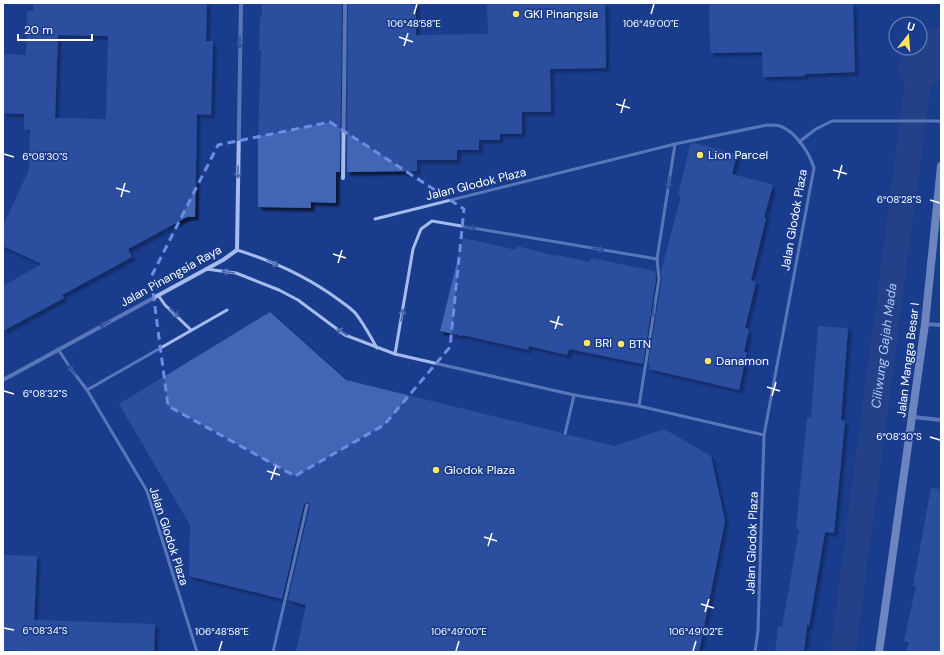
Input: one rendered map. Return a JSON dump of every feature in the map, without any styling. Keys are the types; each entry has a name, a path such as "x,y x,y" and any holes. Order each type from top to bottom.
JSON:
{"street":[{"name":"Jalan Pinangsia Raya","path":"3,380 223,260 237,250 241,3"},
{"path":"343,178 345,3"},
{"name":"Jalan Mangga Besar I","path":"879,652 925,324 941,166"},
{"path":"925,324 941,325"},
{"path":"913,417 941,420"}],"lane":[{"path":"799,142 816,129 832,121 941,121"},
{"name":"Jalan Glodok Plaza","path":"375,219 674,144 767,125 779,126 791,133 799,142 811,157 814,168 764,435 758,631 755,652"},
{"path":"638,406 659,279 657,259 674,144"},
{"name":"Jalan Glodok Plaza","path":"395,354 413,249 421,229 432,220 657,259"},
{"path":"237,250 262,258 308,280 331,295 355,312 377,348"},
{"path":"206,269 236,273 279,290 298,300 345,335 395,354 574,395 638,406 764,435"},
{"path":"158,295 165,305 191,330"},
{"path":"87,390 227,310"},
{"name":"Jalan Glodok Plaza","path":"58,349 87,390 147,491 197,652"},
{"path":"565,434 574,395"},
{"path":"273,652 308,506"}],"highlighted area":[{"path":"330,122 464,209 450,347 384,425 295,476 168,406 151,277 218,145"}],"building":[{"path":"33,3 207,3 206,41 213,41 211,115 197,114 195,217 187,217 128,249 132,257 62,295 64,298 3,331 3,286 42,264 3,246 3,226 29,170 30,130 24,129 24,114 3,113 3,54 26,55 27,11 33,11","holes":["58,35 108,36 106,119 55,118"]},
{"path":"262,3 342,3 340,172 336,172 336,203 311,202 311,208 258,207 258,140 261,50 259,50 260,15 262,15"},
{"path":"348,3 416,3 416,35 488,34 487,3 605,3 606,68 550,69 551,112 522,112 522,134 500,134 500,140 479,140 479,150 457,150 457,160 417,160 417,171 347,172"},
{"path":"709,3 853,3 855,72 805,74 805,76 763,77 762,52 710,53"},
{"path":"694,143 737,154 732,174 773,185 764,217 766,218 751,280 756,282 745,328 749,329 744,352 747,352 739,390 649,369 650,365 648,365 662,279 661,272 681,196 678,195 690,144"},
{"path":"463,238 516,250 517,246 556,256 590,262 591,258 655,271 656,279 643,364 569,349 567,355 529,346 528,350 440,331"},
{"name":"Glodok Plaza","path":"270,312 346,380 562,433 564,437 568,435 615,446 664,429 711,456 725,521 699,652 296,652 306,605 288,600 310,506 307,502 304,504 282,599 189,576 190,525 119,404"},
{"path":"818,326 848,328 841,420 845,421 834,533 825,532 809,626 807,625 804,652 775,652 778,627 782,627 799,530 796,529 807,417 811,418"},
{"path":"931,488 941,489 941,652 906,652 909,642 904,641 916,586 913,586"},
{"path":"3,555 37,556 34,620 155,624 154,652 51,652 3,650"}],"waterway":[{"name":"Ciliwung Gajah Mada","path":"920,68 941,49"},
{"name":"Ciliwung Gajah Mada","path":"843,652 920,68"}],"place":[{"name":"GKI Pinangsia","path":"516,14"},
{"name":"Lion Parcel","path":"700,155"},
{"name":"BRI","path":"587,343"},
{"name":"BTN","path":"621,344"},
{"name":"Danamon","path":"708,361"},
{"name":"Glodok Plaza","path":"436,470"}]}
